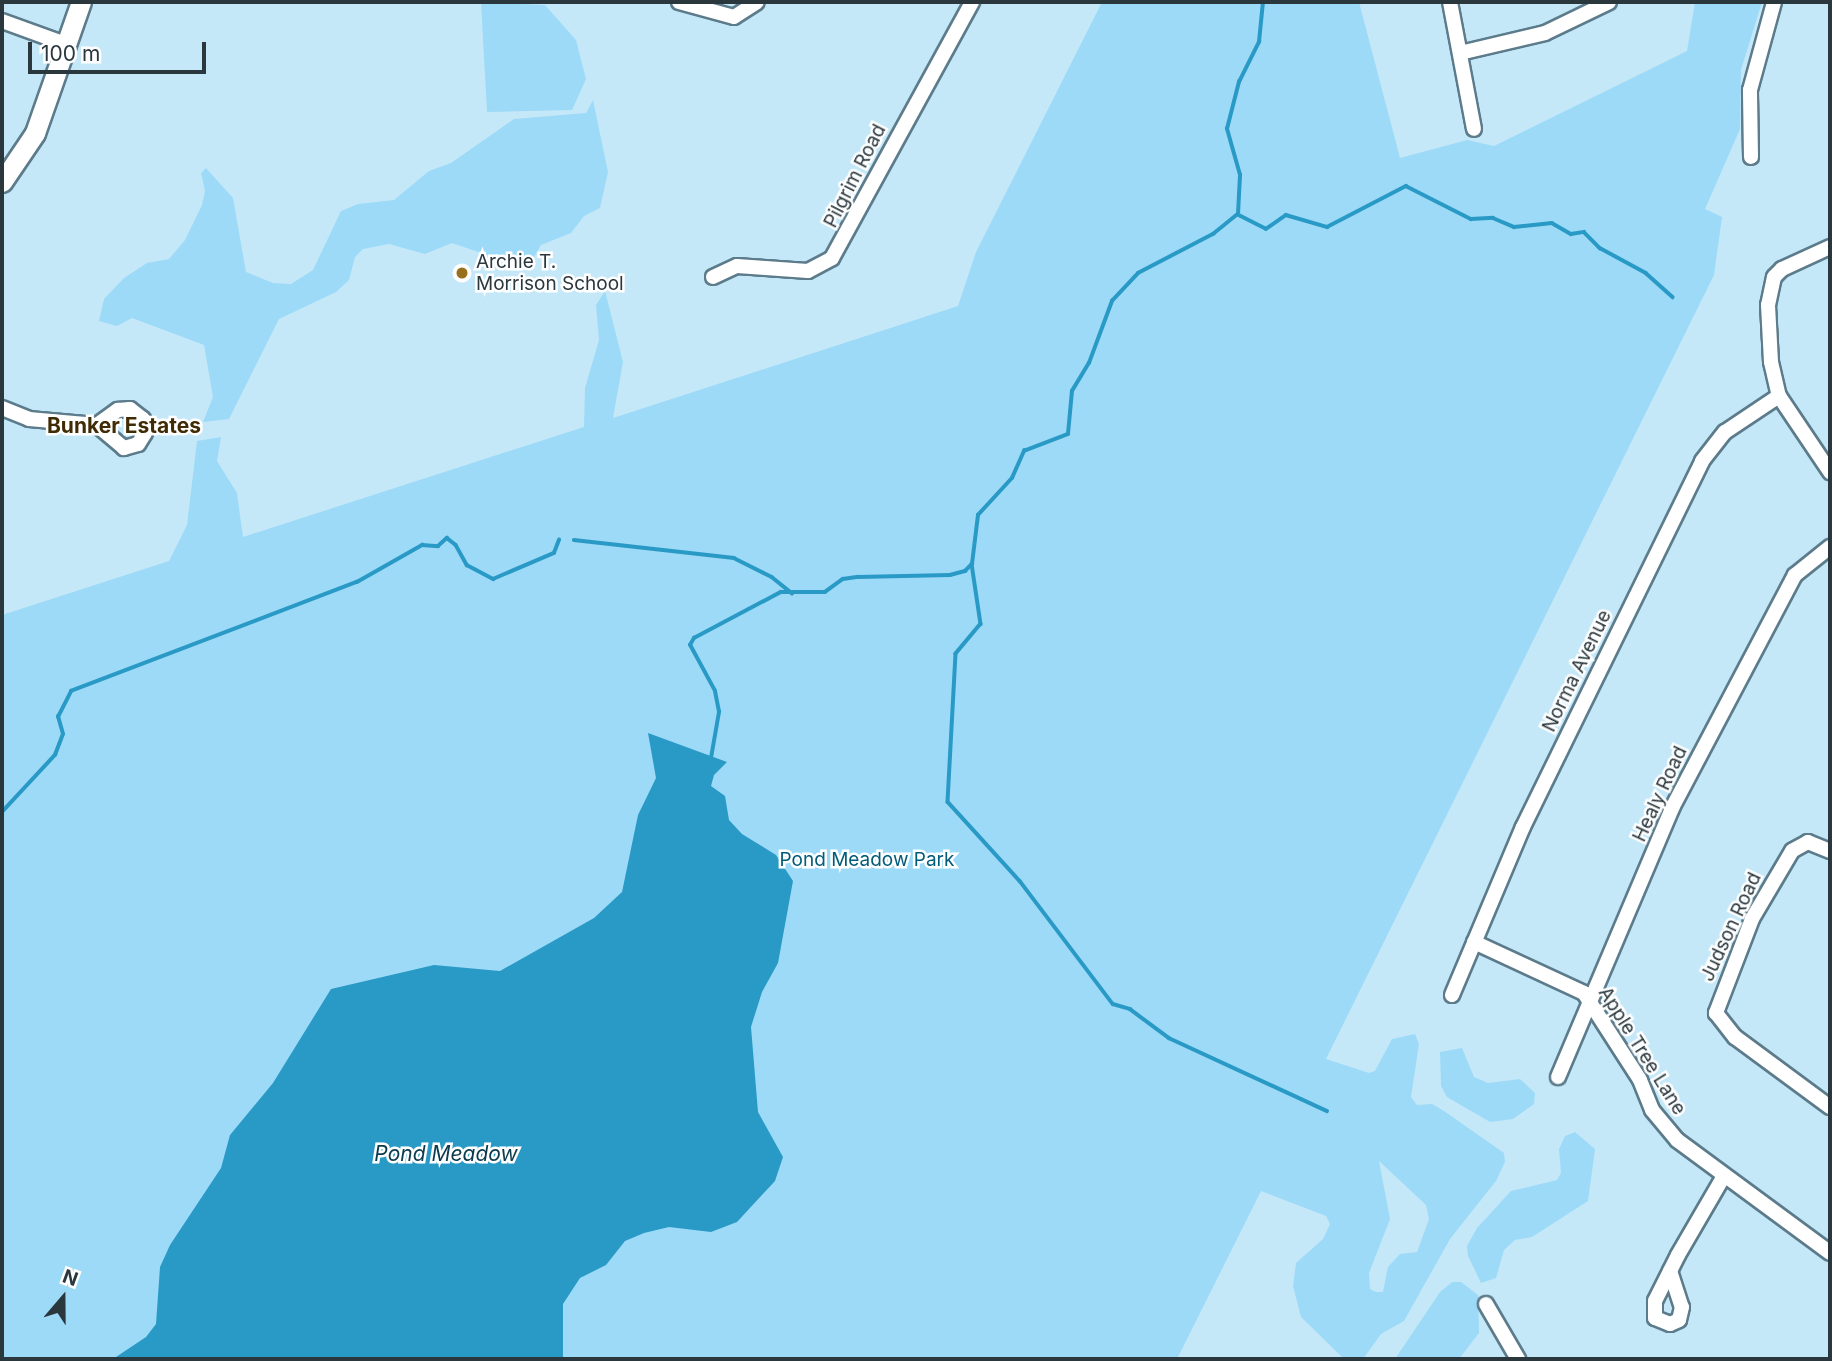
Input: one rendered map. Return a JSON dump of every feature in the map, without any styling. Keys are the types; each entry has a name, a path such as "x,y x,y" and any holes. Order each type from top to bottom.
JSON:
{"main road":[{"path":"2,182 35,133 81,2"}],"street":[{"path":"679,2 734,17 757,2"},
{"name":"Pilgrim Road","path":"713,277 737,266 808,271 832,258 972,2"},
{"path":"1450,2 1474,129"},
{"path":"1460,53 1545,33 1609,2"},
{"path":"1751,157 1750,90 1774,2"},
{"path":"2,21 68,45"},
{"path":"1830,247 1799,258 1774,277 1769,326 1779,396 1830,472"},
{"name":"Norma Avenue","path":"1452,995 1552,768 1702,461 1726,432 1779,396"},
{"path":"2,408 29,419 97,425"},
{"name":"Healy Road","path":"1558,1077 1672,808 1795,575 1830,547"},
{"name":"Judson Road","path":"1830,851 1808,842 1792,851 1768,887 1719,1000 1716,1013 1735,1037 1830,1107"},
{"name":"Apple Tree Lane","path":"1475,942 1571,984 1591,1004 1640,1080 1652,1110 1677,1140 1830,1253"},
{"path":"1670,1271 1724,1176"},
{"path":"1486,1304 1518,1359"}],"green space":[{"path":"481,2 545,5 576,40 586,79 572,110 487,112"},
{"name":"Pond Meadow Park","path":"1102,2 1359,2 1400,158 1467,140 1494,146 1687,51 1695,2 1762,2 1741,70 1740,129 1705,209 1722,217 1714,275 1326,1059 1369,1073 1375,1071 1392,1039 1415,1034 1419,1044 1411,1097 1417,1105 1432,1104 1444,1111 1504,1153 1505,1162 1496,1181 1450,1239 1404,1321 1381,1334 1363,1359 1344,1359 1301,1317 1293,1286 1296,1263 1323,1239 1330,1224 1326,1216 1261,1191 1177,1359 2,1359 2,615 169,561 187,525 197,441 221,437 217,461 237,493 243,537 584,427 585,388 599,340 596,305 605,291 623,362 613,418 958,306 976,252","holes":["1379,1161 1426,1205 1429,1219 1417,1252 1400,1254 1388,1267 1383,1292 1370,1289 1369,1273 1390,1219"]},
{"path":"593,100 608,172 600,208 584,216 571,233 541,245 530,264 522,267 452,243 425,254 389,244 363,249 355,257 349,280 336,292 279,319 229,419 203,422 213,397 204,345 132,318 117,326 99,321 104,299 124,278 147,263 169,259 185,240 202,205 205,191 201,173 206,168 233,198 246,272 273,283 291,284 313,270 341,211 358,204 394,200 429,171 451,163 514,119 586,113"},
{"path":"1462,1048 1474,1077 1488,1083 1520,1079 1535,1093 1534,1104 1513,1119 1490,1122 1447,1097 1441,1086 1440,1052"},
{"path":"1575,1132 1595,1149 1588,1201 1532,1237 1515,1240 1504,1250 1496,1278 1481,1283 1468,1256 1467,1246 1477,1228 1511,1191 1557,1180 1561,1173 1559,1149 1565,1136"},
{"path":"1452,1282 1461,1282 1478,1295 1479,1333 1459,1359 1395,1359 1440,1292"}],"water":[{"name":"Pond Meadow","path":"648,733 727,762 714,775 711,786 725,796 729,820 742,834 776,855 793,881 778,963 762,992 751,1027 758,1112 783,1157 775,1181 737,1222 711,1232 669,1227 644,1233 625,1241 606,1265 580,1278 563,1304 563,1359 113,1359 146,1337 156,1324 160,1267 170,1245 221,1168 230,1135 273,1083 331,989 434,965 500,971 594,918 622,892 638,815 656,778"}],"waterway":[{"path":"711,758 719,712 715,691 690,645 694,638 781,592 825,592 843,579 858,577 950,575 965,571 972,564 978,515 1012,478 1024,451 1068,434 1072,391 1089,363 1112,301 1138,273 1213,234 1238,214 1240,175 1227,129 1239,82 1259,42 1263,2"},
{"path":"1239,215 1266,229 1286,215 1327,227 1406,186 1471,219 1493,218 1514,227 1552,223 1571,234 1584,232 1600,248 1646,273 1673,297"},
{"path":"2,812 55,755 63,734 58,717 71,691 357,582 422,545 438,546 447,538 456,545 467,565 493,579 554,553 559,540"},
{"path":"574,540 734,558 772,577 792,593"},
{"path":"972,564 981,624 956,654 948,802 1020,881 1113,1004 1130,1009 1169,1038 1327,1111"}],"place":[{"name":"Archie T. Morrison School","path":"462,273"}],"district":[{"name":"Bunker Estates","path":"124,426"}]}
